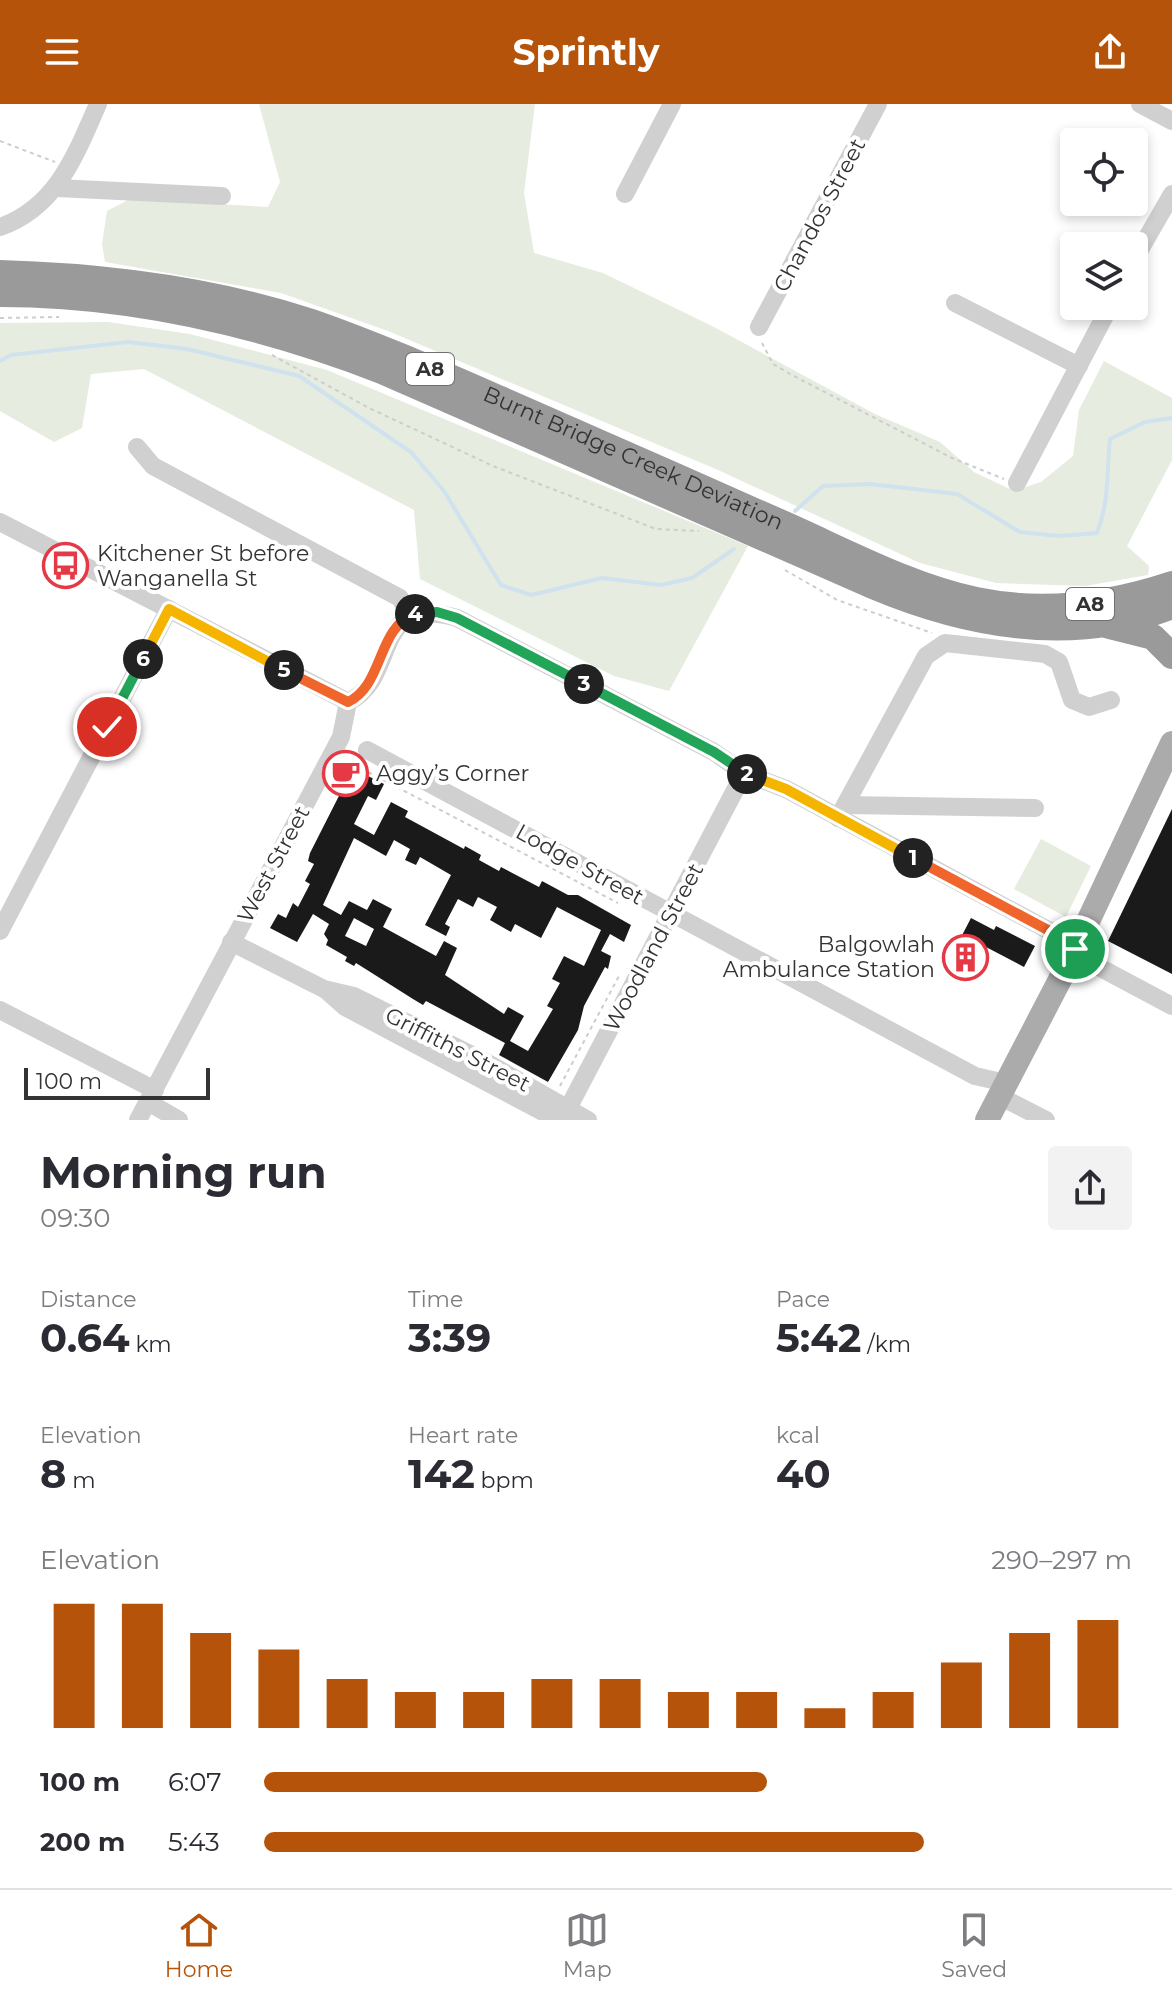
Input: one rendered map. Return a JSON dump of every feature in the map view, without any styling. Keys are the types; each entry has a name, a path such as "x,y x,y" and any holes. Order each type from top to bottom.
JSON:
{"highway":[{"name":"Burnt Bridge Creek Deviation","path":"0,273 69,275 141,283 261,307 311,322 444,375 882,567 978,601 1067,607 1130,598 1172,584"},
{"name":"Burnt Bridge Creek Deviation","path":"0,294 59,295 146,305 306,343 382,371 910,602 949,615 995,624 1057,628 1100,624 1172,606"},
{"path":"1100,624 1153,637 1172,656"}],"main road":[{"path":"987,1120 1075,949 1172,743"}],"street":[{"path":"0,227 14,222 57,188 70,168 98,104"},
{"path":"625,194 672,104"},
{"name":"Chandos Street","path":"759,327 878,104"},
{"path":"1150,106 1172,121"},
{"path":"57,188 222,196"},
{"path":"1148,236 1172,194"},
{"path":"955,303 1079,366"},
{"path":"1017,483 1103,320"},
{"path":"137,447 153,466 400,598 410,616 437,612 457,618 714,752 744,773 842,812 1059,936 1097,966 1172,1006"},
{"path":"0,522 348,702"},
{"path":"0,931 169,609"},
{"name":"West Street","path":"138,1120 341,737 348,702 368,684 395,629 410,616"},
{"path":"842,812 926,656 945,643 1045,654 1059,662 1072,700 1089,707 1111,700"},
{"name":"Lodge Street","path":"367,750 1003,1090 1046,1120"},
{"name":"Woodland Street","path":"561,1112 744,773"},
{"path":"842,812 1035,808"},
{"name":"Griffiths Street","path":"231,942 324,989 345,1007 561,1112 588,1120"},
{"path":"0,1010 151,1096 179,1120"}],"path":[{"path":"0,141 70,168"},
{"path":"0,318 70,316"},
{"path":"759,327 773,364 952,458 1017,483"},
{"path":"272,355 369,408 493,466 656,529 707,532"},
{"path":"776,565 837,600 936,635"},
{"name":"Lodge Street","path":"345,760 621,905"},
{"name":"Woodland Street","path":"561,1112 621,972"}],"shaded area":[{"path":"259,104 535,104 524,193 534,253 603,273 714,327 875,414 940,442 974,472 1014,491 1041,482 1073,456 1079,410 1104,361 1172,398 1172,460 1127,546 1149,566 1148,575 1085,586 996,583 920,563 718,470 388,331 281,293 105,262 102,244 107,211 130,199 268,207 280,182"},
{"path":"108,322 190,334 327,370 748,546 669,691 614,676 420,579 414,510 144,369 91,374 82,428 54,442 0,411 0,323"},
{"path":"1041,839 1091,866 1066,917 1014,889"}],"building":[{"path":"350,767 384,784 376,800 368,796 354,824 374,835 391,802 408,811 405,817 481,855 479,860 499,871 501,867 539,887 542,881 568,895 578,895 631,925 624,942 610,934 601,951 611,956 608,969 605,967 584,1006 578,1030 548,1082 499,1055 505,1043 426,1001 423,1005 356,963 354,966 345,961 347,957 326,945 328,940 324,934 329,924 313,914 297,942 270,928 278,914 286,918 293,903 298,907 310,884 305,881 314,864 308,861 310,853 345,784 337,780 342,769","holes":["354,838 386,856 394,840 410,849 405,860 416,865 420,857 451,875 425,925 446,936 450,927 445,924 458,899 473,907 478,897 497,907 490,920 511,932 515,924 541,938 557,907 601,930 584,966 564,956 552,979 560,983 547,1006 553,1009 528,1051 510,1041 524,1016 508,1007 504,1014 445,975 457,948 444,941 436,956 383,927 392,909 373,899 367,910 349,901 341,915 323,905","354,918 374,929 366,946 345,936"]},
{"path":"1172,809 1172,974 1108,941"},
{"name":"Balgowlah Ambulance Station","path":"971,918 994,930 996,926 1035,946 1024,967 986,947 969,980 945,968"}],"waterway":[{"path":"0,361 11,355 128,342 187,349 299,376 411,452 444,491 501,585 531,595 602,578 661,585 692,578 734,549"},
{"path":"795,511 823,486 870,484 957,494 1020,532 1059,536 1097,533 1106,498 1110,439 1145,422 1172,418"}],"place":[{"name":"Kitchener St before Wanganella St","path":"66,566"},
{"name":"Aggy’s Corner","path":"345,773"},
{"name":"Balgowlah Ambulance Station","path":"966,957"}],"route":[{"path":"107,727 169,609 348,702 361,694 368,684 395,629 410,616 437,612 457,618 714,752 744,773 806,799 1059,936 1075,949"}]}
